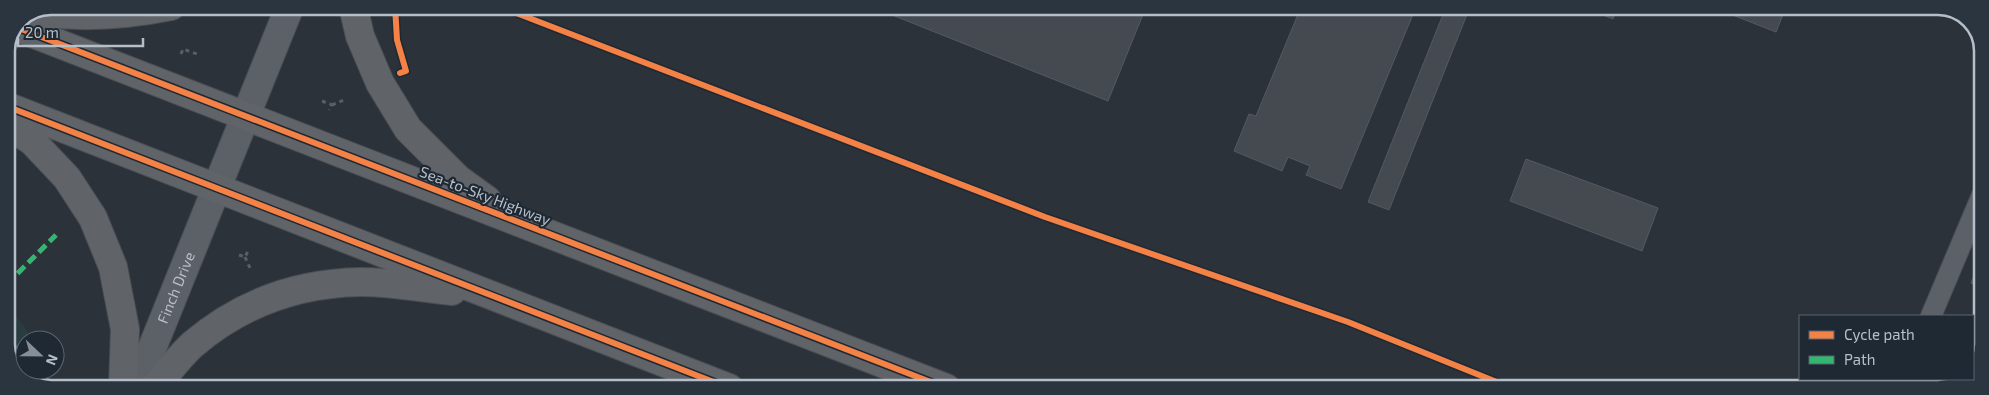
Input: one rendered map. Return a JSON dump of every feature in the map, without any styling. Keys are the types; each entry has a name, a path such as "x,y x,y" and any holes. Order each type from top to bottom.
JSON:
{"highway":[{"path":"58,15 94,15"},
{"path":"355,15 360,36 380,83 408,129 458,178 517,222"},
{"name":"Sea-to-Sky Highway","path":"22,30 925,380"},
{"path":"15,110 707,380"},
{"path":"15,130 32,141 67,178 93,218 112,267 125,329 123,380"},
{"path":"161,380 191,346 231,316 262,300 302,288 361,282 483,293"}],"street":[{"name":"Finch Drive","path":"139,380 286,15"}],"lane":[{"path":"1931,315 1974,214"}],"path":[{"path":"326,114 332,105 344,100"},
{"path":"322,101 332,105"},
{"path":"245,258 249,249"},
{"path":"239,255 245,258 251,271"}],"green space":[{"path":"15,315 26,330 15,330"}],"building":[{"path":"892,15 1143,15 1108,101"},
{"path":"1298,15 1413,15 1341,189 1306,175 1310,166 1288,157 1282,171 1234,151 1249,114 1256,116"},
{"path":"1443,15 1467,15 1389,210 1368,202"},
{"path":"1603,15 1614,15 1613,19"},
{"path":"1732,15 1783,15 1776,32"},
{"path":"1526,159 1658,208 1642,251 1510,201"}],"marked path":[{"path":"15,276 56,235"}],"cycle path":[{"path":"396,15 397,40 406,71 400,73"},
{"path":"521,15 1045,217 1348,322 1492,380"},
{"path":"22,30 925,380"},
{"path":"15,110 708,380"}]}
